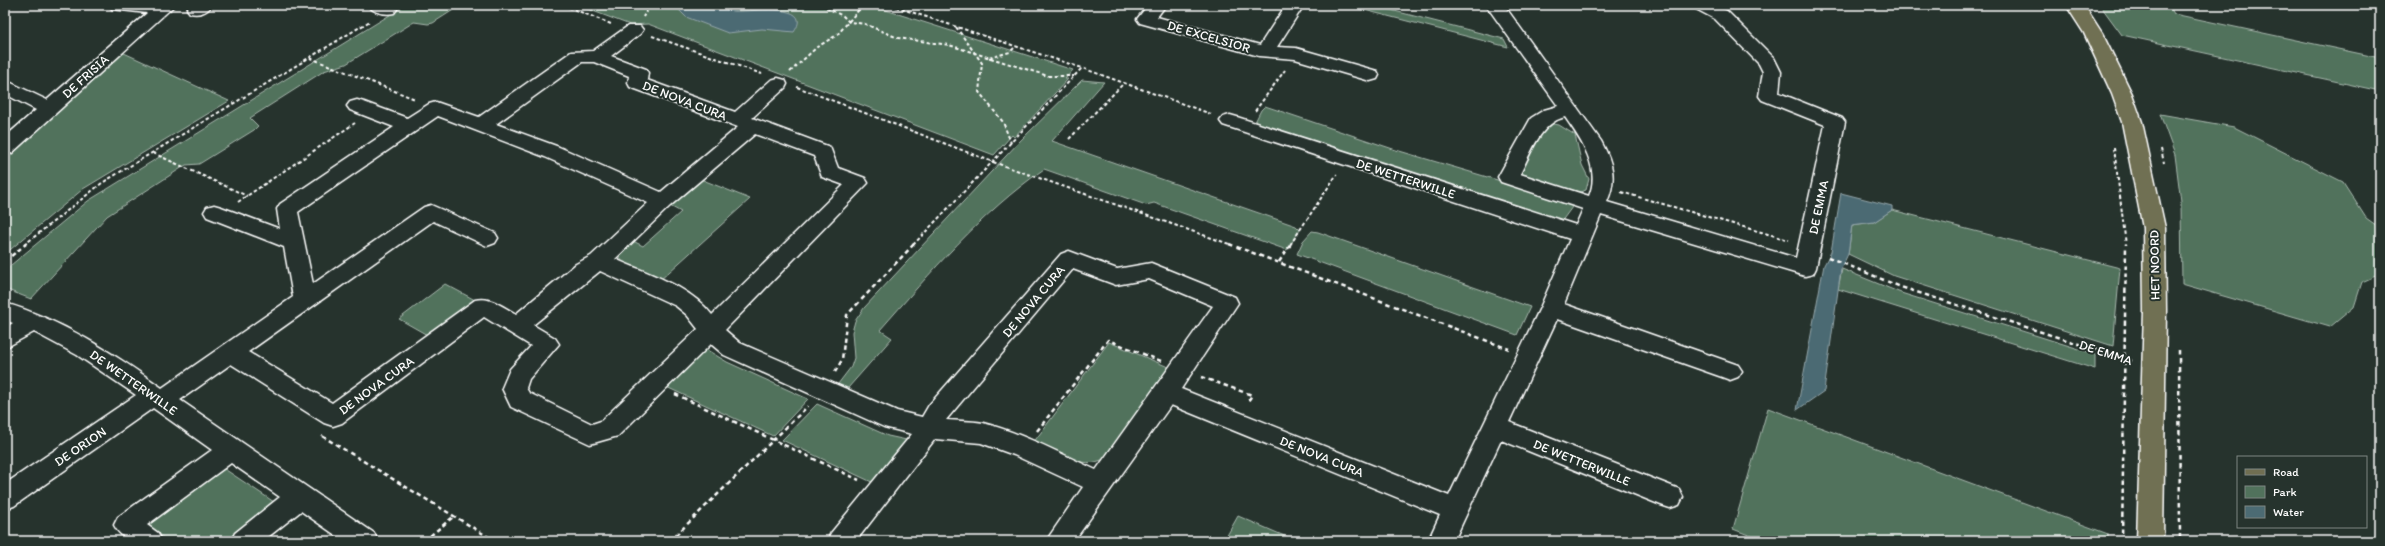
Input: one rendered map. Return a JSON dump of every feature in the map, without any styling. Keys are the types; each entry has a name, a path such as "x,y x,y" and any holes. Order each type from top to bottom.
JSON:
{"main road":[{"name":"HET NOORD","path":"2075,5 2092,33 2122,94 2132,122 2148,192 2154,228 2150,541"}],"street":[{"path":"118,5 164,7"},
{"name":"DE EXCELSIOR","path":"1157,5 1146,19 1264,52 1296,54 1370,75"},
{"name":"DE EXCELSIOR","path":"1264,52 1295,5"},
{"path":"1441,541 1551,308 1604,187 1599,154 1570,110 1495,5"},
{"name":"DE EMMA","path":"1595,206 1805,268 1835,122 1769,96 1772,72 1767,62 1722,15 1702,5"},
{"name":"DE FRISIA","path":"5,148 164,7"},
{"path":"597,57 634,30"},
{"name":"DE NOVA CURA","path":"231,353 333,416 483,306 547,344 518,375 514,388 520,400 590,434 608,429 655,385 858,183 829,172 823,152 637,83 639,73 597,57 578,56 482,124"},
{"name":"DE NOVA CURA","path":"517,326 584,270 599,261 745,122 780,82"},
{"path":"5,86 48,109"},
{"path":"305,301 295,243 287,209 436,108 482,124 552,152 663,201"},
{"path":"364,109 409,126"},
{"path":"1570,110 1551,114 1538,122 1508,177 1595,206"},
{"name":"DE WETTERWILLE","path":"1238,123 1582,235"},
{"path":"158,398 231,353 430,212 487,238"},
{"path":"217,213 295,243"},
{"name":"DE NOVA CURA","path":"840,541 928,428 938,412 1069,259 1116,277 1151,271 1227,303 1166,394 1060,541"},
{"path":"599,261 684,300 696,309 711,330 732,349 893,420 928,428 982,433 1023,448 1101,484"},
{"path":"1551,308 1730,371"},
{"name":"DE WETTERWILLE","path":"5,311 34,321 94,352 230,450 301,496 365,541"},
{"path":"5,339 34,321"},
{"name":"DE NOVA CURA","path":"1166,394 1455,510"},
{"name":"DE ORION","path":"5,498 158,398"},
{"name":"DE WETTERWILLE","path":"1495,427 1670,497"},
{"path":"149,541 127,525 230,450"},
{"path":"244,541 301,496"}],"path":[{"path":"563,5 624,29 634,30 780,82 993,162 1279,262 1528,356"},
{"path":"821,5 843,16 849,22 865,24 898,38 950,46 1048,76 1074,76"},
{"path":"780,82 817,47 836,35 863,5"},
{"path":"890,5 1082,68 1238,123 1296,54"},
{"path":"5,261 102,183 309,58 383,7"},
{"path":"956,26 982,63 979,92 1005,123 1010,132 1012,143"},
{"path":"988,58 1010,52 1016,46"},
{"path":"309,58 436,108"},
{"path":"670,541 825,389 842,360 847,315 1082,68"},
{"path":"1069,139 1124,83"},
{"path":"217,213 247,196 364,109"},
{"name":"HET NOORD","path":"2113,144 2126,242 2126,359 2122,541"},
{"path":"153,153 247,196"},
{"path":"1279,262 1347,159"},
{"path":"1604,187 1810,246"},
{"name":"DE EMMA","path":"1828,257 1844,262 1901,288 2180,376"},
{"path":"1023,448 1108,340 1182,370 1252,395 1236,422"},
{"path":"655,385 880,491"},
{"path":"319,434 453,517 495,541"},
{"path":"424,541 453,517"}],"green space":[{"path":"406,5 461,5 433,23 428,24 414,22 346,64 324,71 250,118 258,126 254,130 199,164 186,165 107,216 31,299 5,289 5,270 88,201"},
{"path":"577,5 870,5 1073,70 1065,79 1068,79 1014,137 1012,135 994,155 648,24 630,25"},
{"path":"1345,5 1371,5 1504,39 1508,47"},
{"path":"2100,5 2169,5 2174,14 2380,58 2380,91 2122,35"},
{"path":"124,53 229,101 83,189 5,254 5,161"},
{"path":"1082,80 1104,82 1052,141 1296,226 1300,230 1287,250 1154,203 1146,205 1044,169 999,205 958,244 880,330 892,338 848,388 838,384 851,367 854,358 852,332 855,321 864,308 1020,141"},
{"path":"1265,106 1396,150 1575,203 1561,222 1255,122 1261,110"},
{"path":"2160,114 2234,127 2343,182 2366,218 2380,228 2380,274 2362,282 2354,307 2330,327 2182,284 2181,202 2175,155"},
{"path":"1548,123 1559,125 1575,135 1582,165 1589,179 1586,190 1574,194 1518,175 1541,128"},
{"path":"698,178 750,199 659,281 624,264 620,258 622,251 631,240 643,246 681,212 670,206 679,199 676,197"},
{"path":"1892,210 2120,268 2113,346 1894,276 1848,254 1852,225 1874,222"},
{"path":"1312,231 1530,307 1517,335 1297,254 1303,241"},
{"path":"1842,269 1901,293 2095,354 2095,369 1838,289"},
{"path":"445,284 475,300 429,336 399,319"},
{"path":"1109,342 1173,369 1106,458 1088,463 1078,462 1060,456 1033,443"},
{"path":"702,347 727,362 808,399 773,436 662,385"},
{"path":"817,404 888,436 911,441 876,484 782,440"},
{"path":"1768,408 2108,534 2108,541 1764,541 1733,529"},
{"path":"217,464 280,506 235,541 168,541 141,521"},
{"path":"1238,516 1296,541 1224,541"}],"water":[{"path":"710,4 732,11 776,10 788,12 796,16 798,22 794,32 762,29 728,33 686,17 674,5"},
{"path":"1841,193 1892,206 1892,210 1874,222 1852,225 1848,254 1841,269 1824,391 1797,410 1824,265 1831,252"}]}
